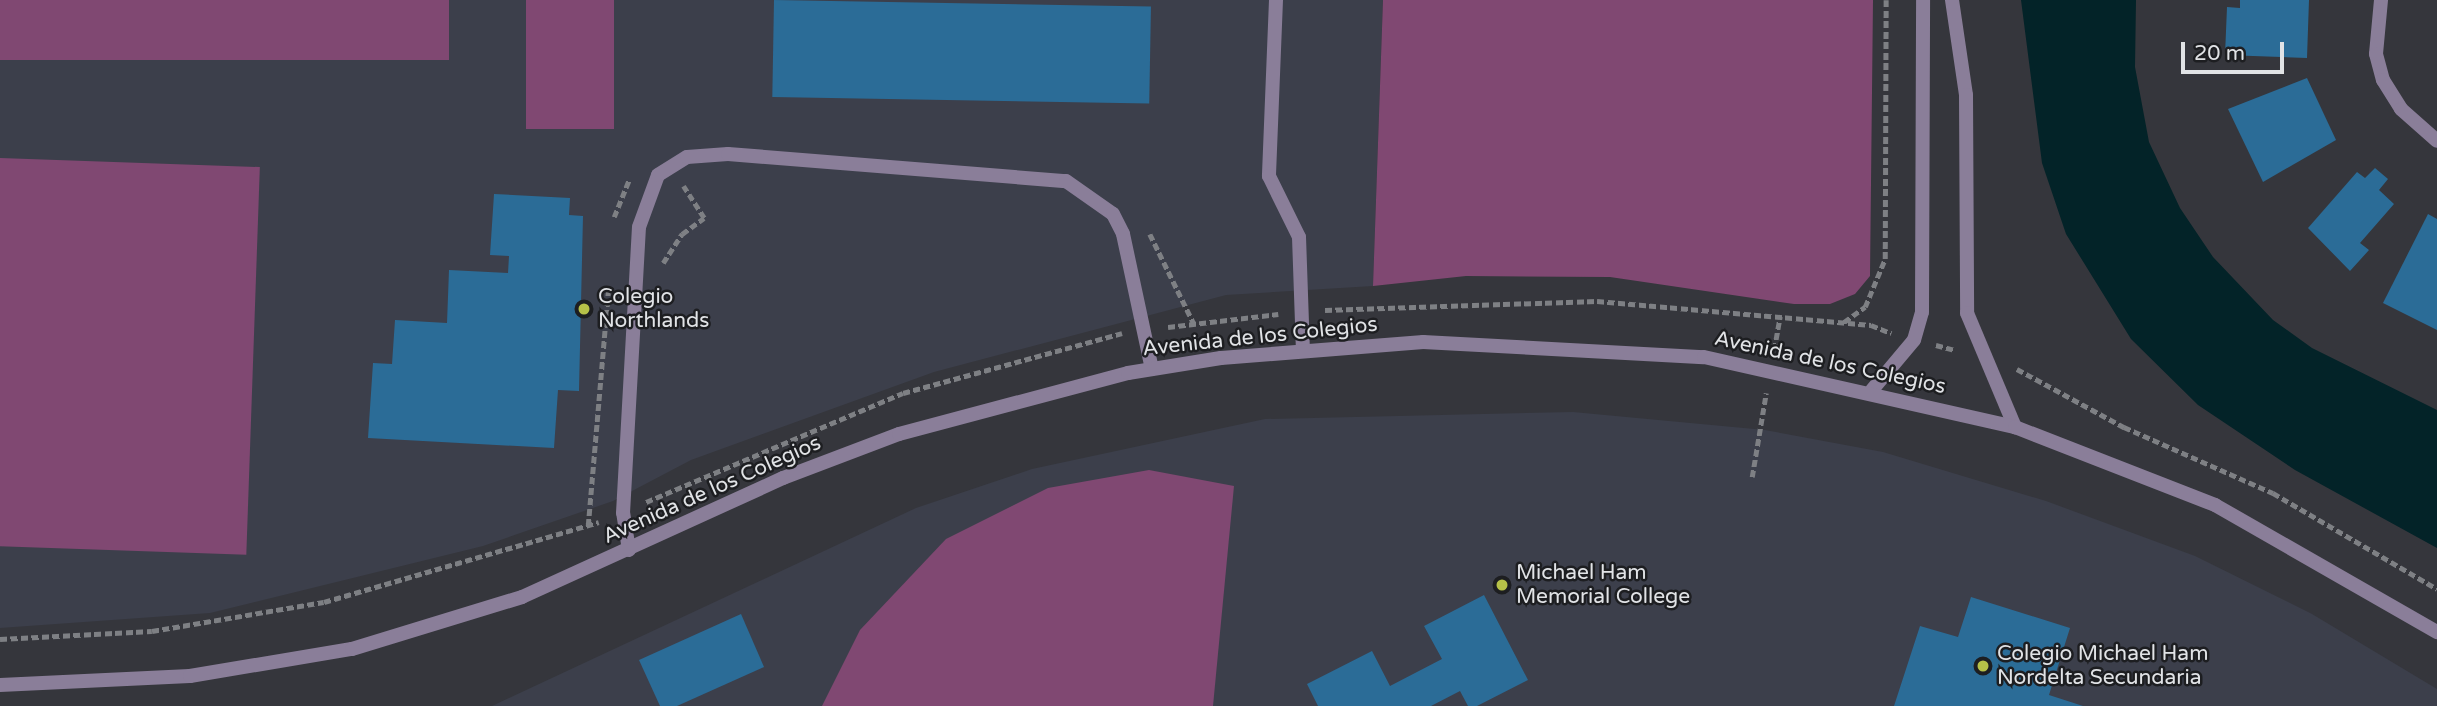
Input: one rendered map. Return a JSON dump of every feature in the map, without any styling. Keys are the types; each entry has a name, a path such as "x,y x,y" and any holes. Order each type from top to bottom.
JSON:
{"street":[{"path":"1276,0 1269,176 1299,237 1303,349"},
{"path":"1872,390 1914,340 1923,312 1923,0"},
{"path":"1952,0 1966,95 1964,278 1967,313 2015,427"},
{"path":"2381,0 2376,54 2383,80 2401,109 2437,141"},
{"path":"629,550 623,513 639,227 649,189 669,166 687,157 728,154 1066,181 1113,214 1129,254 1152,369"},
{"name":"Avenida de los Colegios","path":"0,685 190,676 352,649 522,597 783,478 899,434 1152,369 1303,349 1423,342 1572,346 1704,357 1872,390 2015,427 2215,505 2437,632"}],"path":[{"path":"1843,323 1865,307 1885,259 1886,0"},
{"path":"662,272 682,234 704,218 669,166"},
{"path":"613,227 623,187 634,172"},
{"path":"1148,229 1194,324"},
{"path":"588,526 609,278"},
{"path":"0,639 152,631 324,602 588,526 903,393 1144,330 1303,311 1597,301 1843,323 1983,356 2273,493 2437,589"}],"shaded area":[{"name":"Colegio Northlands","path":"0,0 1383,0 1373,286 1226,295 934,372 691,460 613,501 483,546 210,613 0,628"},
{"path":"0,0 449,0 449,60 0,60"},
{"path":"526,0 614,0 614,129 526,129"},
{"path":"1383,0 1873,0 1870,276 1855,294 1830,304 1794,304 1610,277 1466,276 1373,286"},
{"path":"0,158 260,167 246,555 0,546"},
{"name":"Michael Ham Memorial College","path":"1573,412 1765,430 1883,452 2046,501 2195,556 2312,614 2437,689 2437,706 492,706 916,508 1032,469 1265,419"},
{"path":"1149,470 1234,486 1213,706 822,706 860,630 946,539 1048,488"}],"water":[{"path":"2021,0 2136,0 2135,67 2149,142 2180,208 2213,257 2273,320 2312,348 2437,410 2437,548 2295,470 2198,405 2131,339 2066,234 2042,163"}],"building":[{"path":"774,0 1151,7 1149,104 772,97"},
{"path":"2240,0 2309,0 2307,58 2225,55 2227,7 2240,8"},
{"path":"2307,78 2336,140 2263,182 2228,109"},
{"path":"2375,168 2388,179 2379,190 2394,204 2360,243 2369,250 2350,271 2308,228 2357,172 2365,178"},
{"path":"494,194 570,198 569,215 583,216 579,391 558,390 554,448 368,438 373,363 392,364 395,320 447,323 449,270 508,273 509,256 490,255"},
{"path":"2428,214 2437,219 2437,330 2383,303"},
{"path":"1484,595 1528,680 1477,706 1468,706 1460,691 1431,706 1318,706 1307,684 1372,651 1390,686 1442,659 1424,626"},
{"name":"Colegio Michael Ham Nordelta Secundaria","path":"1971,597 2070,628 2049,695 2083,706 1894,706 1920,626 1958,637"},
{"path":"741,614 764,667 677,706 660,706 639,660"}],"place":[{"name":"Colegio Northlands","path":"584,309"},
{"name":"Michael Ham Memorial College","path":"1502,585"},
{"name":"Colegio Michael Ham Nordelta Secundaria","path":"1983,666"}]}
